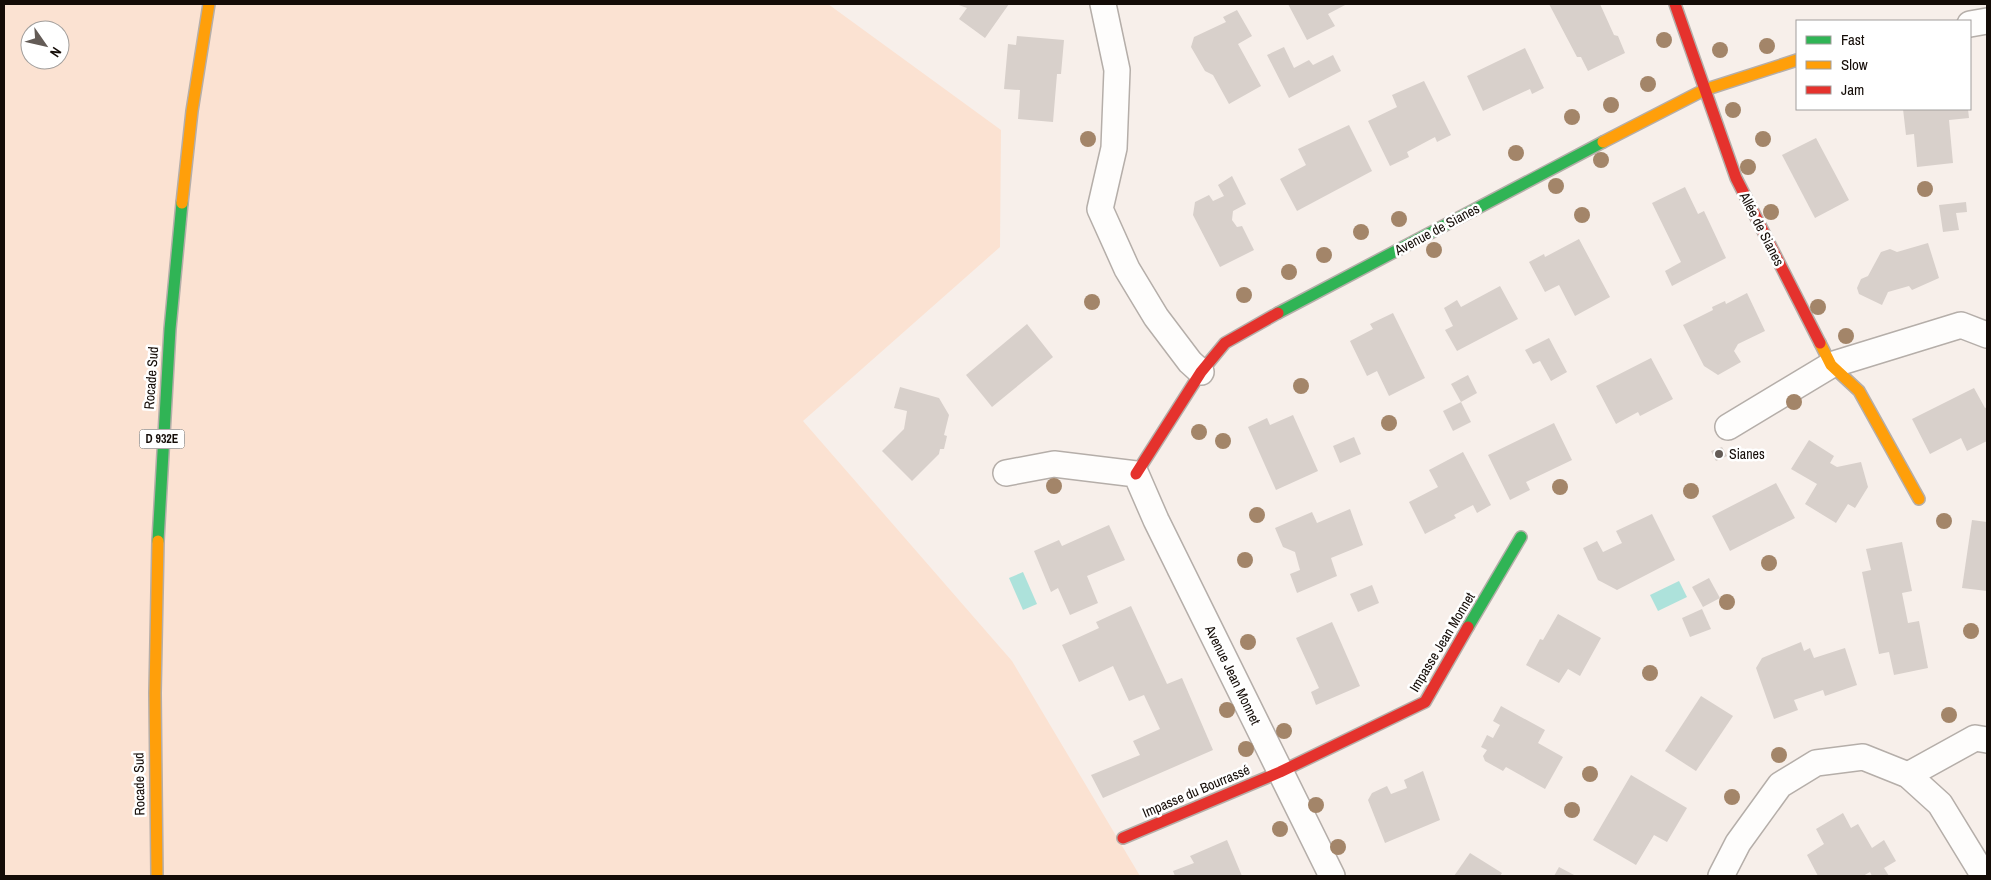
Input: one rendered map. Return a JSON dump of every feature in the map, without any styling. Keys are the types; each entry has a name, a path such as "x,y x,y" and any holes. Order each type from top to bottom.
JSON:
{"street":[{"name":"Rocade Sud","path":"157,876 153,642 159,478 167,353 188,146 209,4"},
{"name":"Allée de Sianes","path":"1675,4 1736,178 1831,365 1859,391 1919,499"},
{"path":"1108,5 1116,70 1114,148 1100,209 1127,269 1156,317 1190,362 1201,372"},
{"path":"1971,24 1987,22"},
{"name":"Avenue de Sianes","path":"1136,474 1201,372 1225,343 1292,305 1704,90 1796,60"},
{"path":"1728,427 1831,365 1961,325 1987,335"},
{"path":"1006,473 1054,464 1136,474"},
{"name":"Avenue Jean Monnet","path":"1136,474 1156,520 1332,876"},
{"name":"Impasse Jean Monnet","path":"1280,772 1425,702 1521,537"},
{"path":"1908,775 1975,738 1987,740"},
{"path":"1721,876 1738,843 1780,785 1816,763 1863,757 1908,775 1940,804 1984,876"},
{"name":"Impasse du Bourrassé","path":"1123,838 1280,772"}],"shaded area":[{"path":"4,4 828,4 1001,130 1000,247 803,421 1012,661 1140,876 4,876"}],"water":[{"path":"1023,572 1037,604 1023,610 1009,578"},
{"path":"1679,581 1687,597 1658,611 1650,595"}],"building":[{"path":"956,4 1009,4 985,38 959,19 967,8"},
{"path":"1288,4 1347,4 1328,14 1335,26 1307,40"},
{"path":"1549,4 1600,4 1614,35 1618,36 1625,53 1588,71 1581,57 1577,57"},
{"path":"1237,10 1252,36 1238,44 1261,86 1229,104 1213,75 1205,71 1191,47 1194,37 1226,22 1223,17"},
{"path":"1017,36 1064,40 1061,74 1057,74 1053,122 1018,119 1020,90 1004,89 1008,44 1016,45"},
{"path":"1284,47 1294,68 1309,60 1313,65 1333,55 1341,71 1289,98 1267,55"},
{"path":"1525,48 1544,88 1532,94 1530,89 1483,111 1467,76"},
{"path":"1424,81 1451,135 1437,142 1435,137 1407,152 1409,157 1390,166 1368,121 1397,107 1392,95"},
{"path":"1903,110 1968,110 1969,118 1949,120 1953,163 1917,167 1914,134 1906,135"},
{"path":"1349,125 1372,171 1297,211 1280,179 1306,165 1298,149"},
{"path":"1816,138 1849,200 1815,218 1782,155"},
{"path":"1232,176 1246,204 1233,211 1232,220 1237,227 1242,226 1254,250 1220,267 1193,215 1195,202 1209,195 1213,201 1224,196 1218,185"},
{"path":"1685,187 1698,214 1704,211 1726,258 1672,286 1665,271 1681,262 1652,203"},
{"path":"1966,202 1967,212 1956,213 1959,230 1943,232 1939,205"},
{"path":"1579,239 1610,297 1575,316 1559,285 1545,292 1529,262 1544,254 1545,257"},
{"path":"1928,243 1939,278 1912,290 1909,286 1888,292 1882,305 1859,294 1857,288 1861,279 1868,276 1881,252 1890,249 1897,252"},
{"path":"1500,286 1518,319 1457,351 1445,330 1453,326 1444,308 1457,300 1461,307"},
{"path":"1747,293 1765,331 1738,344 1734,351 1741,362 1718,375 1704,366 1683,325 1713,310 1712,307 1725,301 1726,304"},
{"path":"1393,313 1425,378 1389,396 1377,371 1367,376 1350,341 1373,329 1370,324"},
{"path":"1027,324 1053,357 992,407 966,375"},
{"path":"1549,338 1567,372 1551,381 1540,361 1533,364 1525,350"},
{"path":"1651,358 1673,399 1640,416 1638,412 1616,424 1596,386"},
{"path":"1468,375 1477,393 1461,402 1451,384"},
{"path":"900,387 939,398 949,415 944,435 947,436 944,449 940,449 939,454 912,481 882,451 904,429 907,411 894,408"},
{"path":"1974,388 1985,408 1987,407 1987,441 1967,451 1961,438 1930,454 1912,419"},
{"path":"1461,402 1471,422 1453,431 1443,411"},
{"path":"1293,415 1318,471 1276,490 1248,427 1267,418 1270,425"},
{"path":"1554,423 1572,460 1526,482 1530,490 1510,500 1488,455"},
{"path":"1354,437 1361,454 1340,463 1333,446"},
{"path":"1809,440 1834,456 1830,463 1837,467 1861,462 1868,487 1855,508 1848,504 1836,523 1805,504 1817,484 1791,469"},
{"name":"Sianes","path":"1722,447 1727,456 1716,461 1711,451"},
{"path":"1463,452 1491,505 1477,513 1473,505 1454,515 1456,518 1425,534 1409,502 1438,487 1429,470"},
{"path":"1776,483 1795,518 1730,551 1712,516"},
{"path":"1350,509 1363,545 1331,558 1337,576 1297,593 1290,574 1300,570 1295,552 1283,547 1275,528 1312,512 1317,523"},
{"path":"1652,514 1675,560 1617,590 1598,580 1583,548 1597,541 1603,552 1622,543 1616,531"},
{"path":"1972,520 1987,522 1987,591 1962,588"},
{"path":"1109,525 1125,560 1087,576 1098,603 1070,615 1058,588 1051,592 1034,551 1059,540 1062,546"},
{"path":"1902,542 1912,591 1902,593 1908,623 1919,621 1928,668 1894,675 1889,652 1879,654 1862,572 1871,570 1866,549"},
{"path":"1709,578 1720,598 1703,607 1692,587"},
{"path":"1372,585 1379,603 1358,612 1350,594"},
{"path":"1131,606 1167,684 1182,678 1213,750 1103,798 1091,775 1140,755 1133,741 1160,729 1144,695 1129,701 1113,666 1079,682 1062,645 1099,628 1096,622"},
{"path":"1702,609 1711,629 1690,637 1682,618"},
{"path":"1558,614 1601,638 1580,676 1568,669 1559,683 1526,665 1540,639 1543,640"},
{"path":"1332,622 1360,686 1316,705 1311,692 1319,688 1296,638"},
{"path":"1801,642 1804,651 1810,648 1814,658 1845,648 1857,685 1825,696 1823,690 1794,700 1798,710 1774,719 1756,668 1762,658"},
{"path":"1701,696 1733,716 1696,771 1665,751"},
{"path":"1501,706 1545,730 1538,743 1563,757 1545,789 1506,767 1503,771 1485,761 1483,756 1487,750 1481,747 1487,735 1493,738 1500,725 1493,721"},
{"path":"1423,771 1440,820 1385,843 1368,800 1372,793 1387,786 1391,794 1407,788 1404,780"},
{"path":"1631,775 1687,808 1667,842 1654,835 1636,865 1593,840"},
{"path":"1843,813 1851,828 1858,824 1872,848 1884,840 1896,861 1884,868 1889,876 1872,876 1870,872 1863,876 1818,876 1807,855 1824,844 1816,829"},
{"path":"1227,840 1242,876 1175,876 1173,871 1194,863 1190,856"},
{"path":"1470,853 1502,873 1500,876 1454,876"},
{"path":"1559,867 1576,876 1554,876"}],"traffic: fast":[{"path":"1278,313 1603,142"},
{"path":"158,541 170,329 182,203"},
{"path":"1468,627 1521,537"}],"traffic: slow":[{"path":"182,203 192,111 209,4"},
{"path":"1603,142 1704,90 1796,60"},
{"path":"1820,343 1831,365 1859,391 1919,499"},
{"path":"157,876 155,693 158,541"}],"traffic: jam":[{"path":"1675,4 1736,178 1820,343"},
{"path":"1136,474 1201,372 1225,343 1278,313"},
{"path":"1123,838 1280,772 1425,702 1468,627"}],"place":[{"name":"Sianes","path":"1719,454"}]}
